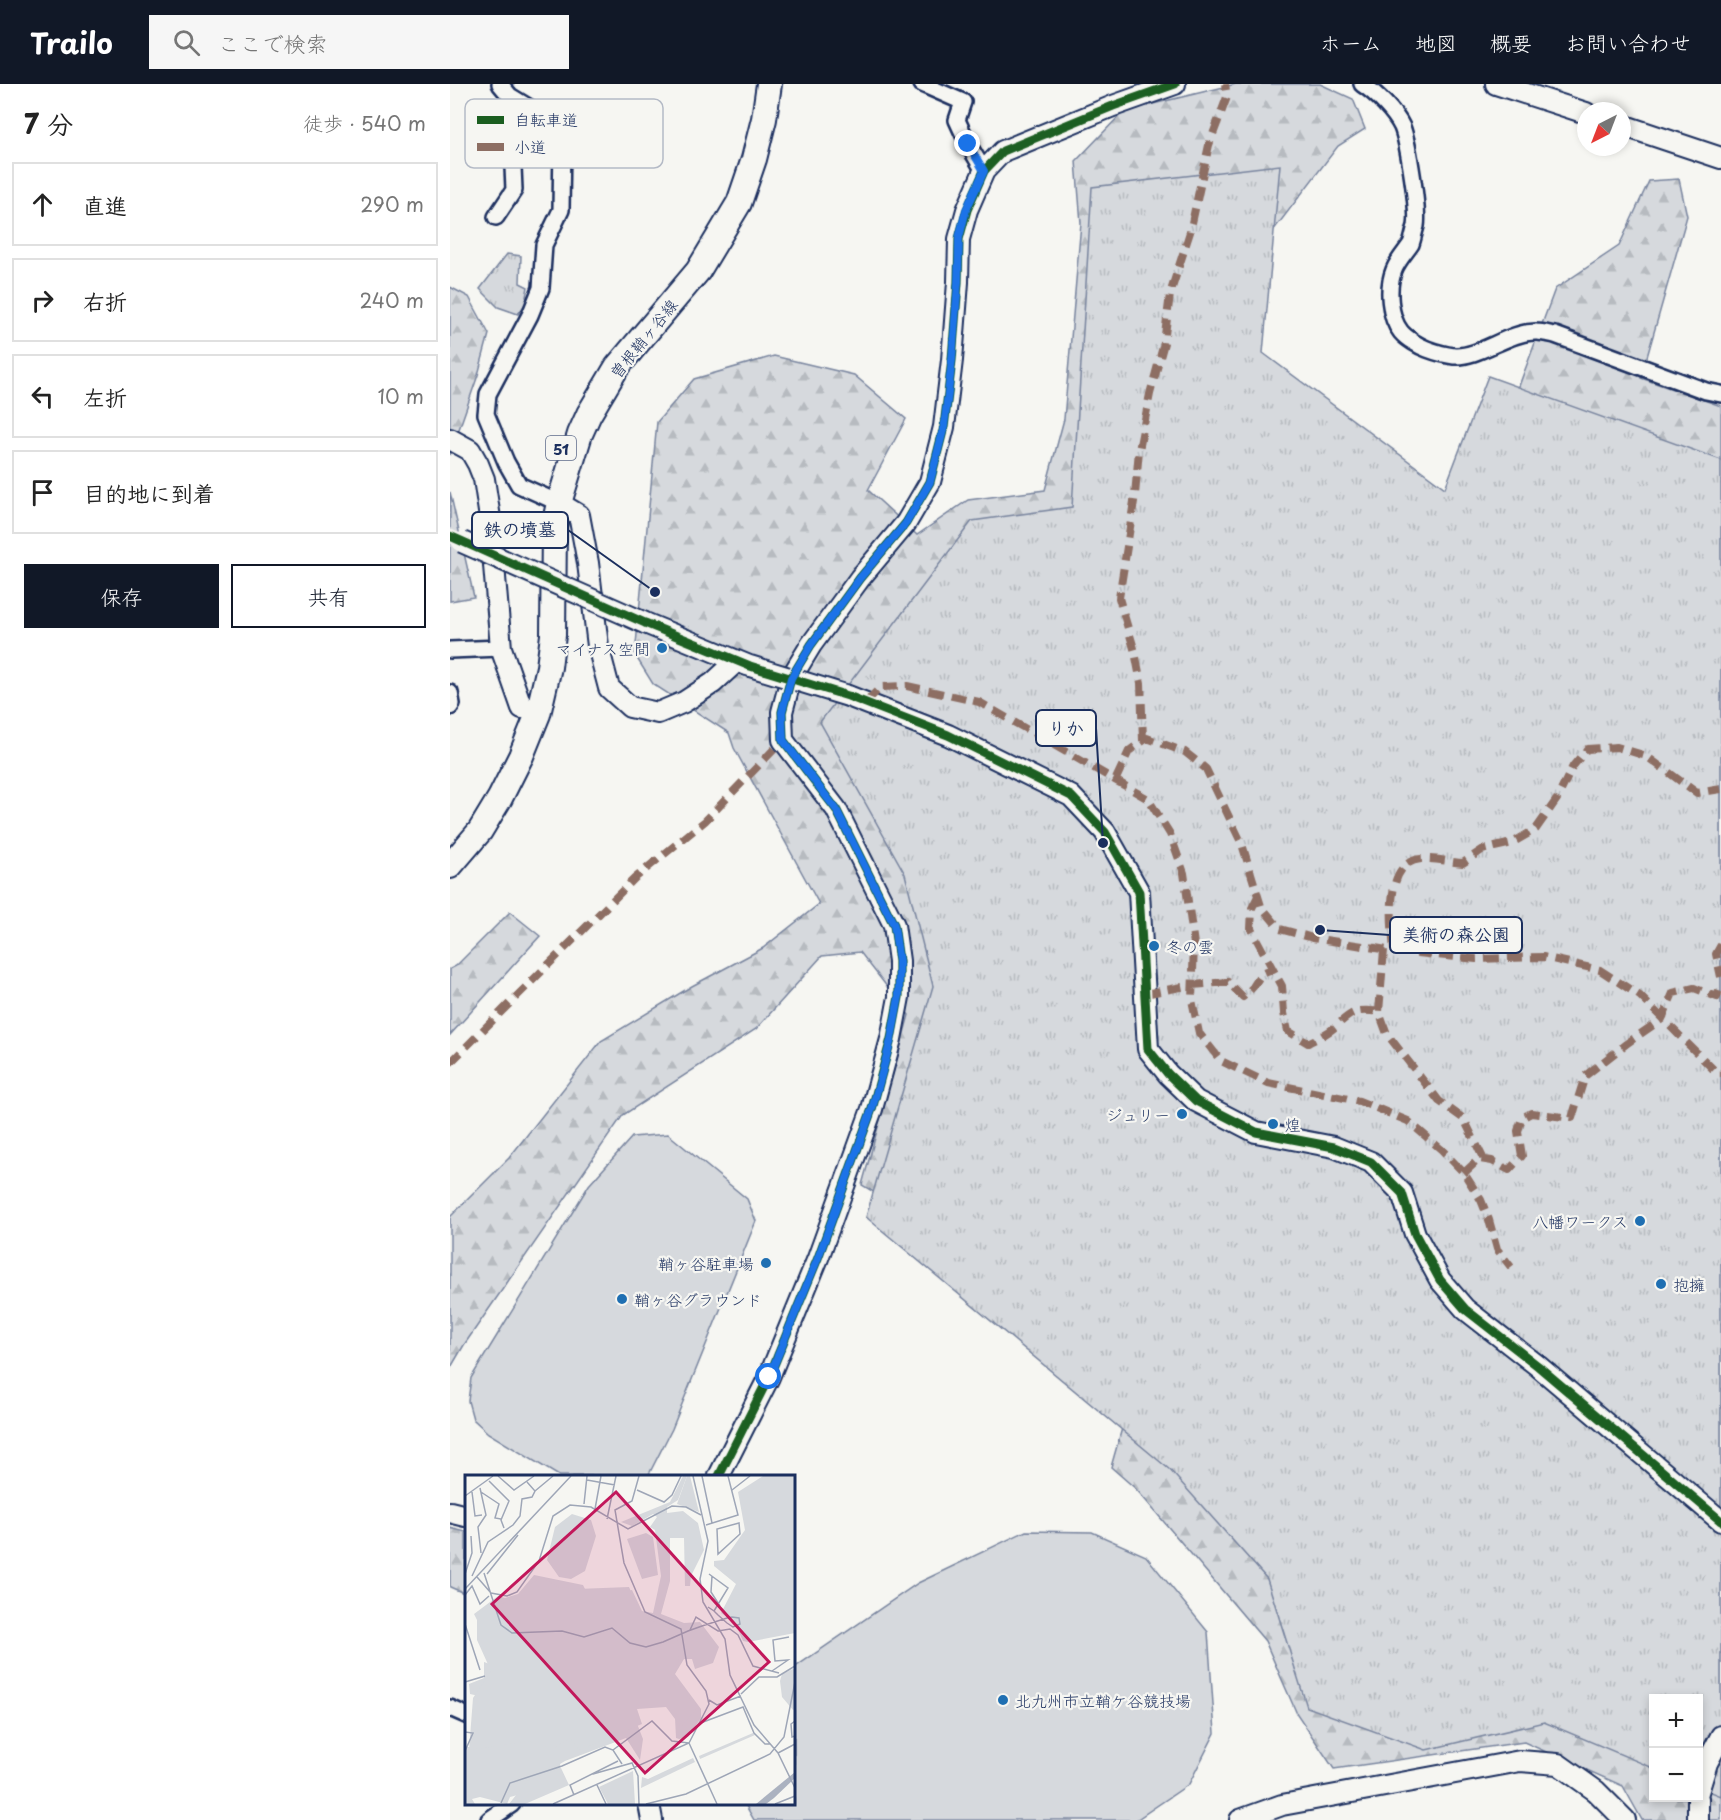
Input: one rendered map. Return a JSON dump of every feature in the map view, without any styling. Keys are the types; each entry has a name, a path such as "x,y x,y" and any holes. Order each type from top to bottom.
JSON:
{"main road":[{"name":"曽根鞘ヶ谷線","path":"450,866 480,831 500,798 521,756 538,714 549,667 553,634 553,500 567,428 606,357 686,261 727,196 746,134 754,84"},
{"name":"曽根鞘ヶ谷線","path":"450,843 468,822 488,790 508,749 522,708 535,662 539,632 541,523 580,434 604,388 617,367 698,271 739,203 754,159 764,119 769,84"}],"street":[{"path":"500,84 514,99"},
{"path":"922,84 963,102 957,120 984,171"},
{"path":"1362,84 1379,96 1402,127 1412,181 1416,223 1411,243 1401,256 1389,285 1395,320 1401,331 1427,349 1455,356 1470,353 1516,335 1536,332 1555,335 1721,394"},
{"path":"1496,84 1577,111"},
{"path":"720,1475 769,1377 818,1258 872,1109 891,1040 899,997 899,961 894,925 836,809 783,740 782,712 791,678 811,645 860,578 906,523 930,482 944,427 952,360 959,238 966,210 984,171 1003,151 1168,85"},
{"path":"1631,128 1721,158"},
{"path":"496,217 514,190 513,168"},
{"path":"562,168 561,210 544,245 541,288 530,315 488,394 486,414 506,462 519,485 579,515 588,563 598,646 609,688 630,707 658,713 684,702 744,664"},
{"path":"450,439 470,450 484,479 490,518 501,648 522,708"},
{"path":"456,539 645,623 744,664 848,696 948,735 1071,796 1105,832 1139,892 1148,1049 1168,1074 1196,1101 1256,1132 1334,1147 1371,1162 1402,1193 1415,1234 1440,1280 1465,1309 1538,1366 1721,1521"},
{"path":"450,650 501,648"},
{"path":"450,693 452,704 450,707"},
{"path":"450,1512 465,1516"},
{"path":"450,1708 465,1715"},
{"path":"1703,1776 1721,1736"},
{"path":"1240,1820 1282,1805 1520,1761 1558,1764 1596,1791 1625,1820"},
{"path":"1698,1802 1698,1820"},
{"path":"489,1820 509,1805"},
{"path":"650,1805 652,1820"}],"green space":[{"path":"1236,84 1320,84 1353,99 1365,129 1338,146 1266,240 1237,328 1270,381 1431,507 1490,464 1555,289 1619,246 1649,181 1679,179 1687,216 1641,378 1721,406 1721,1820 1642,1820 1623,1786 1524,1742 1334,1769 1297,1714 1265,1641 1136,1489 1111,1467 1130,1400 918,1219 862,1185 909,1015 860,952 822,956 756,1029 623,1115 464,1345 450,1369 450,1217 509,1158 601,1041 692,986 763,948 819,904 734,748 729,733 653,684 635,655 657,422 694,379 774,356 854,375 906,419 868,490 917,535 968,500 1045,490 1064,419 1081,223 1076,161 1124,111"},
{"path":"1280,165 1263,353 1445,488 1488,376 1721,460 1721,1796 1703,1789 1703,1694 1649,1694 1649,1766 1544,1722 1426,1750 1307,1707 1267,1579 1170,1470 866,1217 933,986 905,874 820,722 972,521 1072,507 1092,187"},
{"path":"507,254 521,256 520,283 528,287 526,297 529,299 518,314 498,307 480,289"},
{"path":"450,287 469,297 489,334 478,375 450,455"},
{"path":"450,492 474,597 450,601"},
{"path":"510,912 540,936 450,1035 450,969 456,966"},
{"name":"鞘ヶ谷グラウンド","path":"668,1134 747,1199 756,1221 672,1429 649,1475 557,1475 488,1433 473,1419 468,1401 471,1378 589,1185 632,1137"},
{"path":"450,1528 465,1532 465,1594 450,1587"},
{"name":"北九州市立鞘ケ谷競技場","path":"1026,1531 1092,1532 1146,1556 1208,1632 1215,1733 1189,1784 1136,1820 754,1820 746,1805 795,1805 795,1667 918,1583"}],"marked path":[{"path":"1143,741 1141,683 1135,652 1119,598 1135,495 1139,450 1150,394 1164,343 1170,294 1190,232 1209,145 1227,97 1225,84"},
{"path":"866,702 881,687 907,686 979,702 1148,799 1170,834 1184,873 1194,944 1192,1000 1199,1033 1221,1061 1268,1083 1359,1101 1408,1121 1442,1150 1464,1173 1481,1200 1497,1249 1511,1267"},
{"path":"1116,779 1129,751 1147,738 1185,752 1206,769 1242,844 1261,906 1280,929 1313,938 1388,950 1476,959 1543,957 1600,970 1640,996 1717,1073 1721,1073"},
{"path":"450,1063 635,878 705,821 783,740"},
{"path":"1394,951 1392,896 1400,871 1409,863 1421,859 1463,863 1482,850 1512,843 1536,829 1557,799 1573,766 1587,749 1617,747 1646,756 1697,793 1721,789"},
{"path":"1258,896 1252,908 1251,929 1282,986 1288,1031 1308,1043 1354,1013 1379,1012"},
{"path":"1721,945 1716,954 1721,977"},
{"path":"1384,950 1379,1012 1387,1034 1439,1101 1464,1119 1484,1160"},
{"path":"1145,994 1192,985 1228,982 1243,997 1262,973 1272,969"},
{"path":"1464,1173 1479,1159 1492,1161 1509,1170 1522,1156 1518,1131 1522,1118 1531,1113 1572,1118 1585,1076 1662,1019 1673,993 1694,988 1717,997 1721,986"}],"cycle path":[{"path":"720,1475 769,1377 818,1258 872,1109 891,1039 899,997 899,961 894,925 836,809 783,740 782,712 791,678 811,645 860,578 906,523 930,482 944,427 952,360 959,239 967,210 984,171 1003,151 1113,106 1175,84"},
{"path":"450,536 645,623 750,666 848,696 948,735 1071,796 1105,832 1139,892 1148,1049 1168,1074 1196,1101 1256,1132 1334,1147 1371,1162 1402,1193 1415,1234 1440,1280 1465,1309 1538,1366 1721,1521"}],"place":[{"name":"鉄の墳墓","path":"655,592"},
{"name":"マイナス空間","path":"662,648"},
{"name":"りか","path":"1103,843"},
{"name":"美術の森公園","path":"1320,930"},
{"name":"冬の雲","path":"1154,946"},
{"name":"ジュリー","path":"1182,1114"},
{"name":"煌","path":"1273,1124"},
{"name":"八幡ワークス","path":"1640,1221"},
{"name":"鞘ヶ谷駐車場","path":"766,1263"},
{"name":"抱擁","path":"1661,1284"},
{"name":"鞘ヶ谷グラウンド","path":"622,1299"},
{"name":"北九州市立鞘ケ谷競技場","path":"1003,1700"}],"route":[{"path":"769,1377 818,1258 872,1109 891,1040 899,997 899,961 894,925 836,809 783,740 782,712 791,678 811,645 860,578 906,523 930,482 944,427 952,360 959,238 966,210 984,171 968,144"}]}
